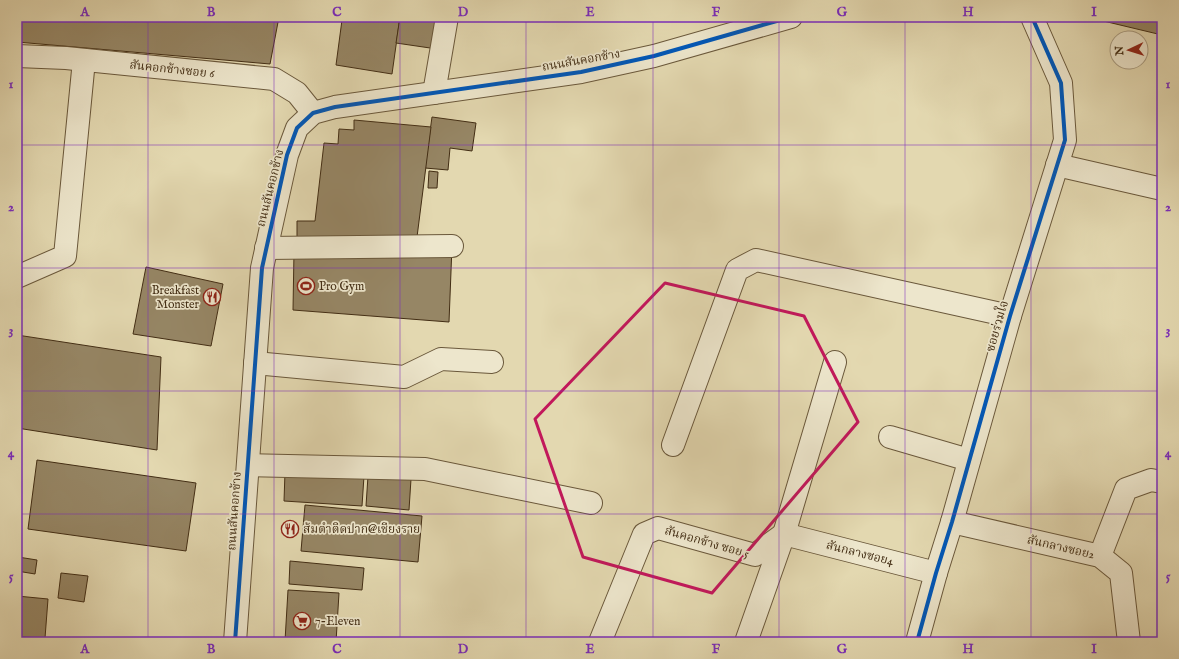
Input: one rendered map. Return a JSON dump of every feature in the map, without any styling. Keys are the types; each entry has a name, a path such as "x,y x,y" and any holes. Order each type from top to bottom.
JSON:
{"street":[{"path":"434,92 447,17"},
{"name":"ถนนสันคอกช้าง","path":"235,642 262,268 287,156 297,128 313,113 335,107 581,72 654,56 791,17"},
{"name":"ซอยร่วมใจ","path":"917,642 1010,316 1065,140 1061,83 1032,17"},
{"name":"สันคอกช้างซอย 6","path":"17,56 66,58 274,79 297,93 313,113"},
{"path":"17,277 65,256 84,60"},
{"path":"1057,165 1162,189"},
{"path":"266,248 452,246"},
{"path":"673,445 737,270 756,260 1010,316"},
{"path":"255,363 404,377 441,359 492,362"},
{"path":"746,642 784,534 835,362"},
{"path":"890,437 969,460"},
{"path":"248,465 425,469 591,503"},
{"path":"1100,556 1126,489 1151,480 1162,482"},
{"name":"สันกลางซอย2","path":"952,522 1100,556 1121,573 1128,642"},
{"name":"สันคอกช้าง ซอย 5","path":"600,642 644,534 658,528 755,555 784,534"},
{"name":"สันกลางซอย4","path":"784,534 936,573"}],"highlighted area":[{"path":"665,283 804,316 858,422 712,593 583,557 535,419"}],"building":[{"path":"17,17 279,17 270,64 17,42"},
{"path":"320,17 400,17 392,74 336,65 342,20"},
{"path":"400,17 441,17 437,49 396,43"},
{"path":"1096,17 1162,17 1162,35 1149,32 1149,30 1141,30 1095,19"},
{"path":"432,117 476,123 472,151 450,148 448,170 425,168"},
{"path":"354,120 431,127 417,237 297,237 297,221 315,221 324,143 338,144 339,129 354,130"},
{"path":"429,171 438,172 437,188 428,188"},
{"path":"452,246 449,322 293,310 294,252"},
{"path":"146,267 223,284 211,346 133,334"},
{"path":"17,335 161,357 157,450 17,428"},
{"path":"37,460 196,483 186,551 28,529"},
{"path":"285,472 364,476 362,506 284,501"},
{"path":"368,476 411,479 409,510 366,506"},
{"path":"305,505 422,516 418,562 301,551"},
{"path":"18,557 37,560 35,574 17,571"},
{"path":"290,561 364,568 362,590 289,584"},
{"path":"61,573 88,576 84,602 58,598"},
{"path":"288,590 339,593 336,642 285,641"},
{"path":"17,596 48,599 45,638 20,637 20,642 17,642"}],"cycle path":[{"path":"235,642 262,268 287,155 297,128 313,113 335,107 581,72 654,56 791,17"},
{"path":"917,642 1010,316 1065,140 1061,83 1032,17"}],"place":[{"name":"Pro Gym","path":"306,286"},
{"name":"Breakfast Monster","path":"212,297"},
{"name":"ส้มตำติดปาก@เชียงราย","path":"290,529"},
{"name":"7-Eleven","path":"302,621"}]}
